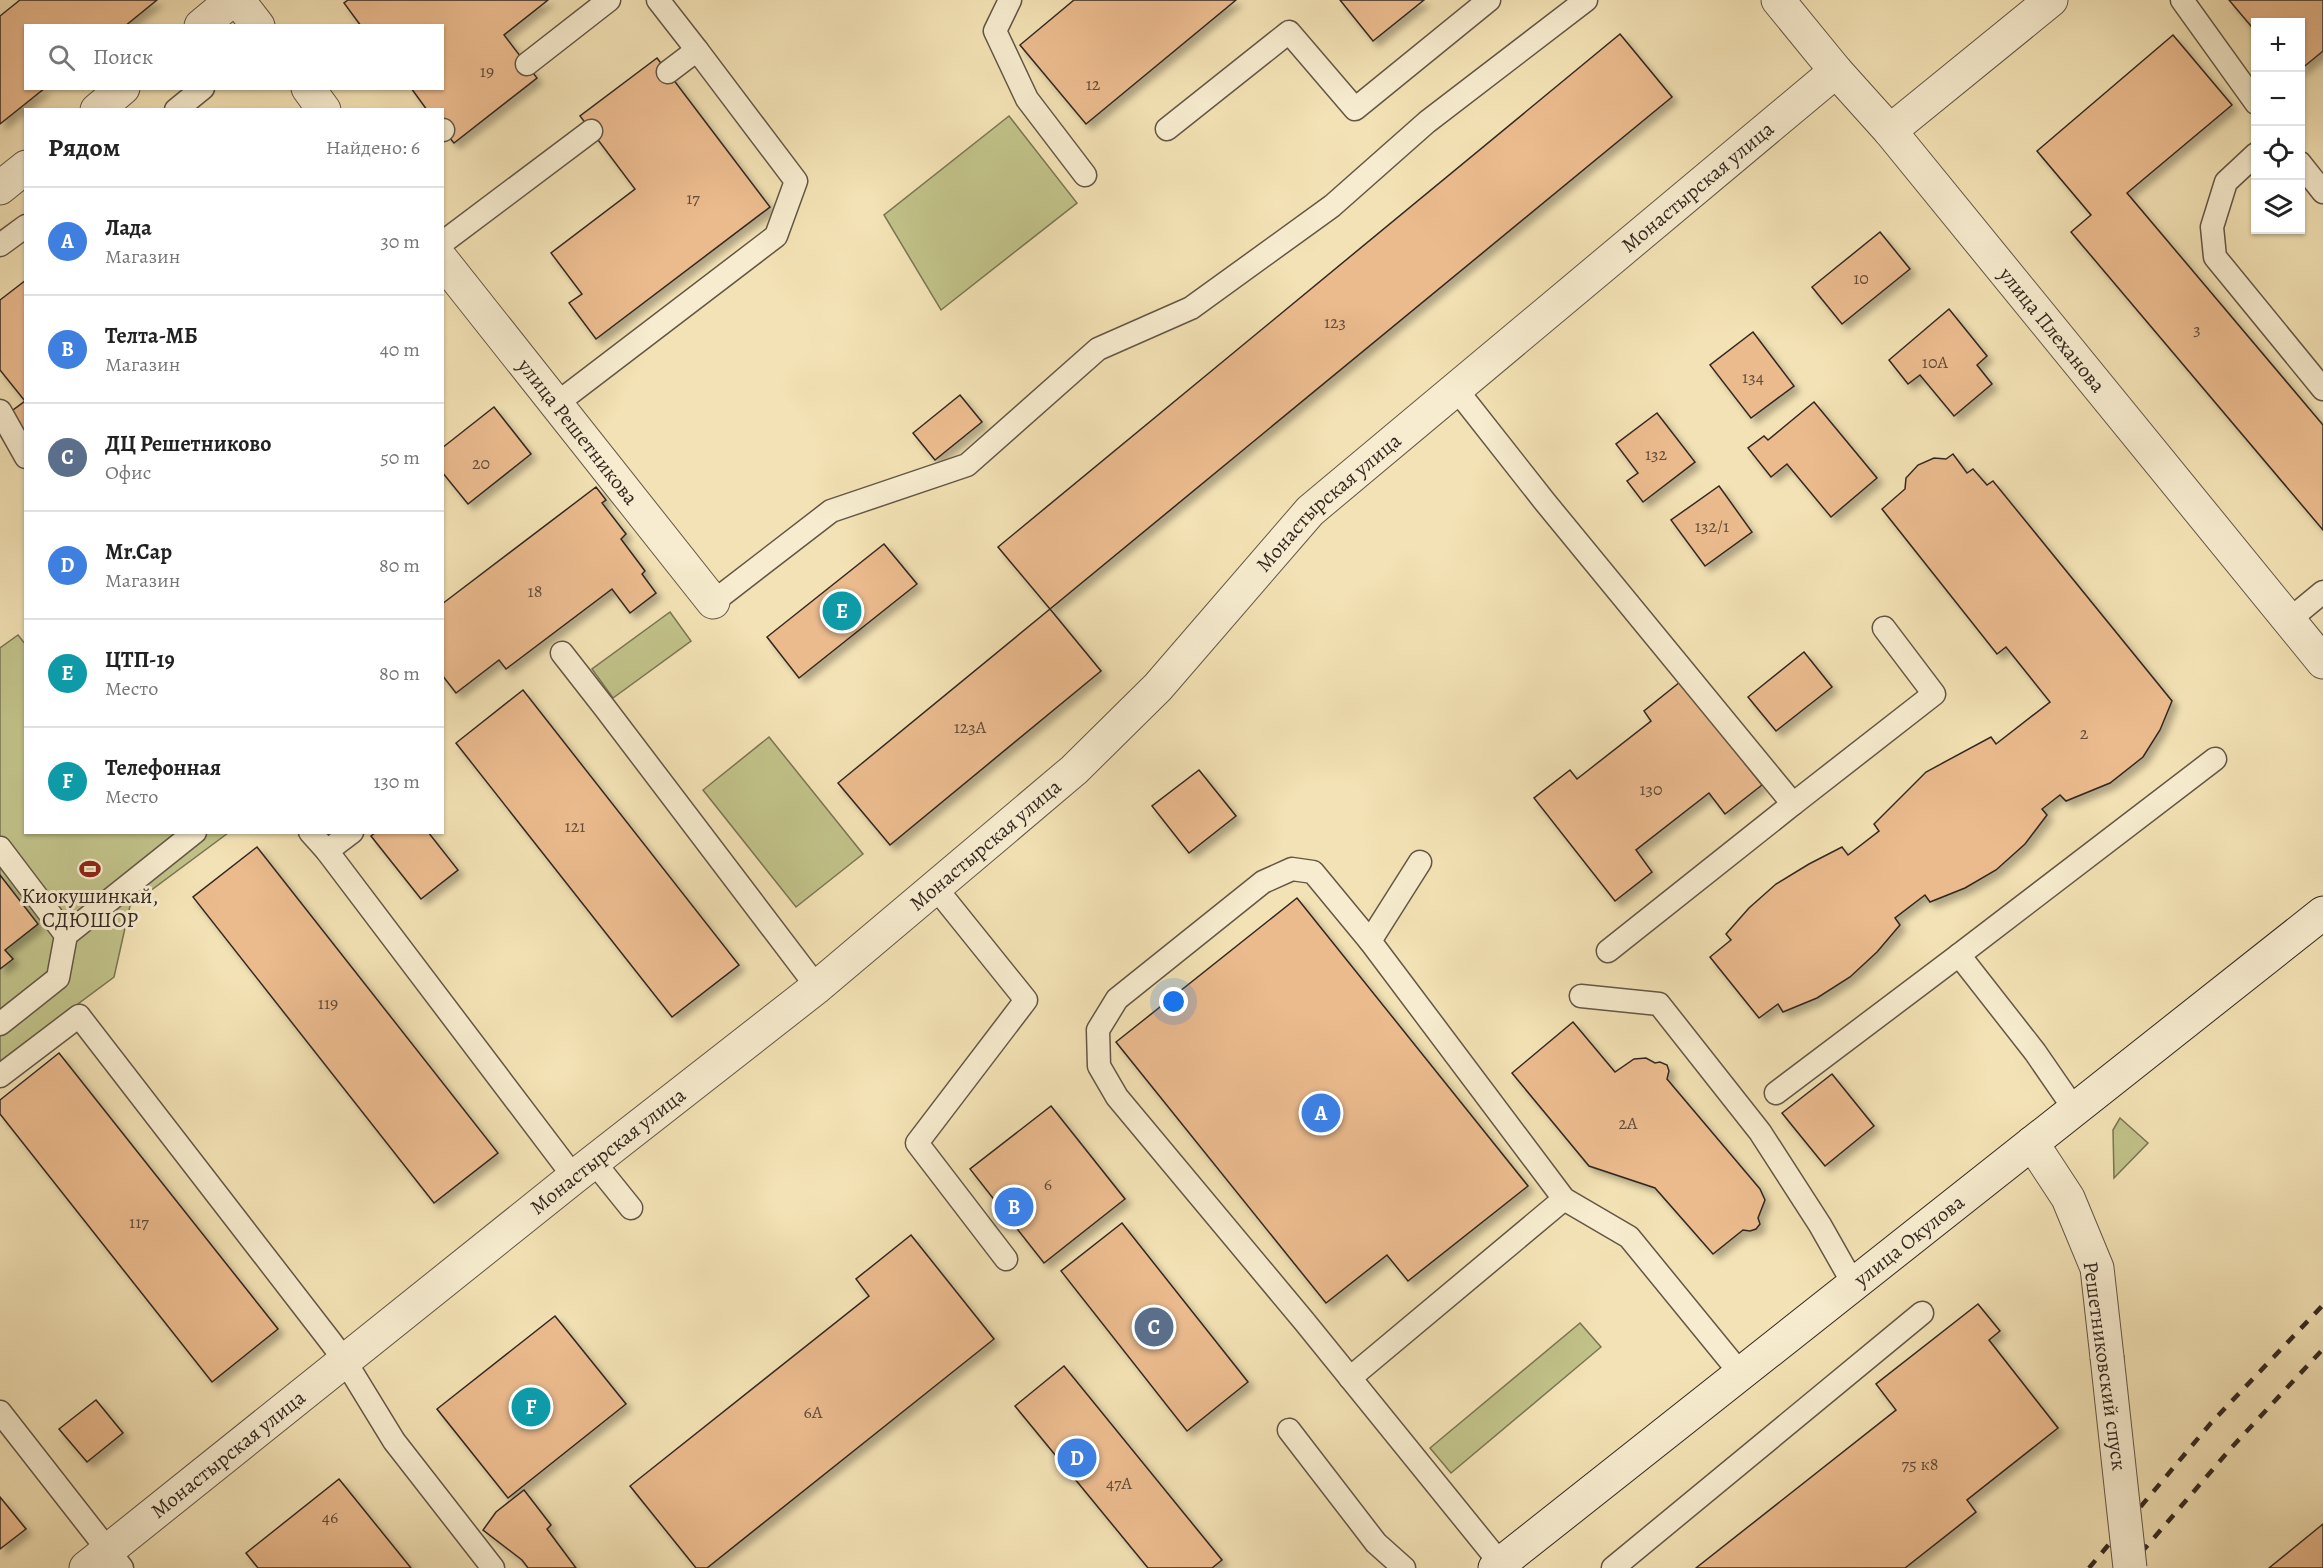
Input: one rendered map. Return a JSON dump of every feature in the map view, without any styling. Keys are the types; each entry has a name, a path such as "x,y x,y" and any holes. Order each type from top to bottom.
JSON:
{"street":[{"path":"203,24 232,0"},
{"path":"238,0 256,24"},
{"name":"улица Плеханова","path":"1778,0 1836,71 1890,130 2323,662"},
{"path":"1890,130 2051,0"},
{"name":"Монастырская улица","path":"105,1562 345,1360 817,987 1074,770 1158,687 1310,511 1836,71"},
{"path":"99,108 121,90"},
{"path":"309,90 323,108"},
{"path":"0,188 24,169"},
{"name":"улица Решетникова","path":"444,263 713,602"},
{"name":"улица Окулова","path":"1498,1566 2323,913"},
{"name":"Решетниковский спуск","path":"2032,1143 2068,1198 2097,1268 2130,1568"}],"lane":[{"path":"527,64 609,0"},
{"path":"556,404 776,236 796,181 658,0"},
{"path":"1010,0 995,31 1027,99 1085,175"},
{"path":"1167,129 1289,32 1355,109 1489,0"},
{"path":"713,602 831,511 967,465 1098,349 1191,308 1332,206 1427,122 1586,0"},
{"path":"2182,0 2251,96"},
{"path":"668,72 697,50"},
{"path":"178,108 201,90"},
{"path":"444,241 591,130"},
{"path":"2251,159 2226,182 2212,226 2215,257 2323,389"},
{"path":"2305,168 2323,192"},
{"path":"0,245 24,227"},
{"path":"1456,389 1545,502 1793,804"},
{"path":"0,411 24,453"},
{"path":"2289,620 2323,592"},
{"path":"1608,951 1934,694 1884,628"},
{"path":"562,653 817,987"},
{"path":"1776,1093 2215,759"},
{"path":"0,1024 58,978 66,934 192,834"},
{"path":"312,834 584,1169 631,1208"},
{"path":"327,851 349,834"},
{"path":"0,848 66,934"},
{"path":"1370,941 1420,862"},
{"path":"1498,1566 1350,1378 1117,1097 1098,1066 1098,1030 1117,999 1263,882 1292,869 1313,872 1370,941 1564,1199 1629,1237 1741,1374"},
{"path":"935,887 1026,1000 917,1143 1006,1259"},
{"path":"1959,955 2036,1052 2075,1110"},
{"path":"1581,996 1659,1004 1760,1132 1820,1225 1854,1285"},
{"path":"0,1077 79,1016 345,1360 394,1441 493,1568"},
{"path":"1350,1378 1564,1199"},
{"path":"1613,1568 1922,1313"},
{"path":"0,1412 105,1562"},
{"path":"1289,1430 1376,1543 1404,1568"}],"green space":[{"path":"1009,116 1077,203 941,310 884,215"},
{"path":"670,612 691,641 613,698 592,669"},
{"name":"Киокушинкай, СДЮШОР","path":"18,635 24,642 24,834 227,834 130,906 114,977 0,1062 0,648"},
{"path":"769,737 863,854 796,907 703,790"},
{"path":"2120,1118 2148,1143 2114,1178 2113,1130"},
{"path":"1580,1323 1601,1347 1451,1473 1430,1448"}],"building":[{"path":"20,0 157,0 127,24 24,24 24,90 42,90 0,124 0,16"},
{"path":"348,0 548,0 504,35 537,78 454,143 444,131 444,108 426,108 412,90 444,90 444,24 360,24 344,3"},
{"path":"1074,0 1236,0 1086,124 1020,45"},
{"path":"1340,0 1424,0 1373,41"},
{"path":"2229,0 2323,0 2323,51 2305,66 2305,18 2251,18 2251,26"},
{"path":"1620,34 1672,97 1050,609 998,547"},
{"path":"2173,35 2232,105 2127,193 2323,425 2323,530 2071,232 2091,215 2037,151"},
{"path":"657,58 770,207 596,339 569,303 582,294 551,253 635,189 580,116"},
{"path":"1880,232 1910,269 1842,324 1812,287"},
{"path":"24,282 24,400 0,370 0,300"},
{"path":"1949,309 1987,356 1977,365 1992,384 1954,416 1920,375 1908,384 1889,360"},
{"path":"1753,332 1794,386 1751,418 1710,365"},
{"path":"960,395 982,422 935,460 913,433"},
{"path":"24,402 24,432 9,413"},
{"path":"1814,402 1877,478 1831,517 1787,464 1771,477 1748,448 1764,436 1768,440"},
{"path":"494,407 531,454 468,504 444,474 444,446"},
{"path":"1657,413 1695,462 1643,502 1627,481 1638,473 1616,444"},
{"path":"1953,454 1967,473 1973,469 1987,485 1993,481 2172,701 2160,730 2143,757 2110,783 2066,801 2060,795 2042,809 2047,815 2025,844 1996,870 1965,888 1930,902 1925,895 1895,918 1900,925 1877,952 1850,977 1817,998 1783,1012 1778,1004 1759,1018 1710,957 1731,940 1726,934 1749,908 1776,884 1809,864 1842,847 1848,855 1879,831 1874,824 1926,772 1991,737 1996,744 2050,702 2006,647 1997,654 1882,509 1905,489 1906,478 1918,465 1934,458 1946,459"},
{"path":"1719,486 1752,532 1705,566 1671,520"},
{"path":"596,487 606,500 602,503 626,534 621,539 645,571 642,574 656,593 630,613 612,589 506,669 499,660 456,693 444,678 444,602"},
{"path":"884,544 917,584 799,678 767,637"},
{"path":"1050,609 1101,671 890,845 838,783"},
{"path":"1804,652 1832,687 1776,731 1748,697"},
{"path":"1680,682 1762,785 1725,814 1709,793 1636,850 1652,872 1615,901 1534,798 1570,770 1577,779 1651,721 1644,711"},
{"path":"523,690 739,965 672,1017 456,743"},
{"path":"1199,770 1236,816 1189,853 1152,806"},
{"path":"374,834 430,834 458,870 421,899 371,836"},
{"path":"257,847 498,1153 434,1203 193,897"},
{"path":"0,875 38,924 5,950 13,959 0,969"},
{"path":"1297,898 1528,1186 1408,1281 1387,1255 1326,1303 1116,1042"},
{"path":"1573,1022 1615,1072 1634,1059 1646,1058 1655,1063 1660,1062 1667,1065 1669,1071 1667,1079 1760,1189 1765,1200 1758,1218 1760,1224 1756,1229 1743,1230 1713,1254 1655,1188 1589,1166 1512,1073"},
{"path":"59,1053 278,1329 212,1382 0,1114 0,1100"},
{"path":"1832,1074 1874,1126 1825,1166 1782,1113"},
{"path":"1051,1106 1125,1199 1044,1263 970,1169"},
{"path":"1122,1223 1248,1382 1187,1431 1061,1271"},
{"path":"911,1235 994,1339 707,1568 696,1568 630,1486 869,1296 856,1279"},
{"path":"1978,1304 2000,1331 1989,1340 2058,1428 1967,1500 1976,1512 1905,1568 1696,1568 1896,1410 1876,1384"},
{"path":"555,1316 626,1404 508,1498 437,1409"},
{"path":"1064,1366 1222,1560 1212,1568 1148,1568 1015,1406"},
{"path":"96,1400 123,1433 87,1462 59,1429"},
{"path":"339,1479 411,1568 258,1568 246,1553"},
{"path":"524,1490 551,1525 547,1529 576,1568 528,1568 522,1560 483,1530 496,1512"},
{"path":"0,1497 26,1529 0,1549"},
{"path":"2323,1524 2323,1568 2269,1568"}],"railway":[{"path":"2089,1568 2211,1423 2323,1305"},
{"path":"2128,1568 2232,1447 2323,1349"}],"place":[{"name":"ЦТП-19","path":"842,611"},
{"name":"Киокушинкай, СДЮШОР","path":"90,869"},
{"name":"Лада","path":"1321,1113"},
{"name":"Телта-МБ","path":"1014,1207"},
{"name":"ДЦ Решетниково","path":"1154,1327"},
{"name":"Телефонная","path":"531,1407"},
{"name":"Mr.Cap","path":"1077,1458"}]}
